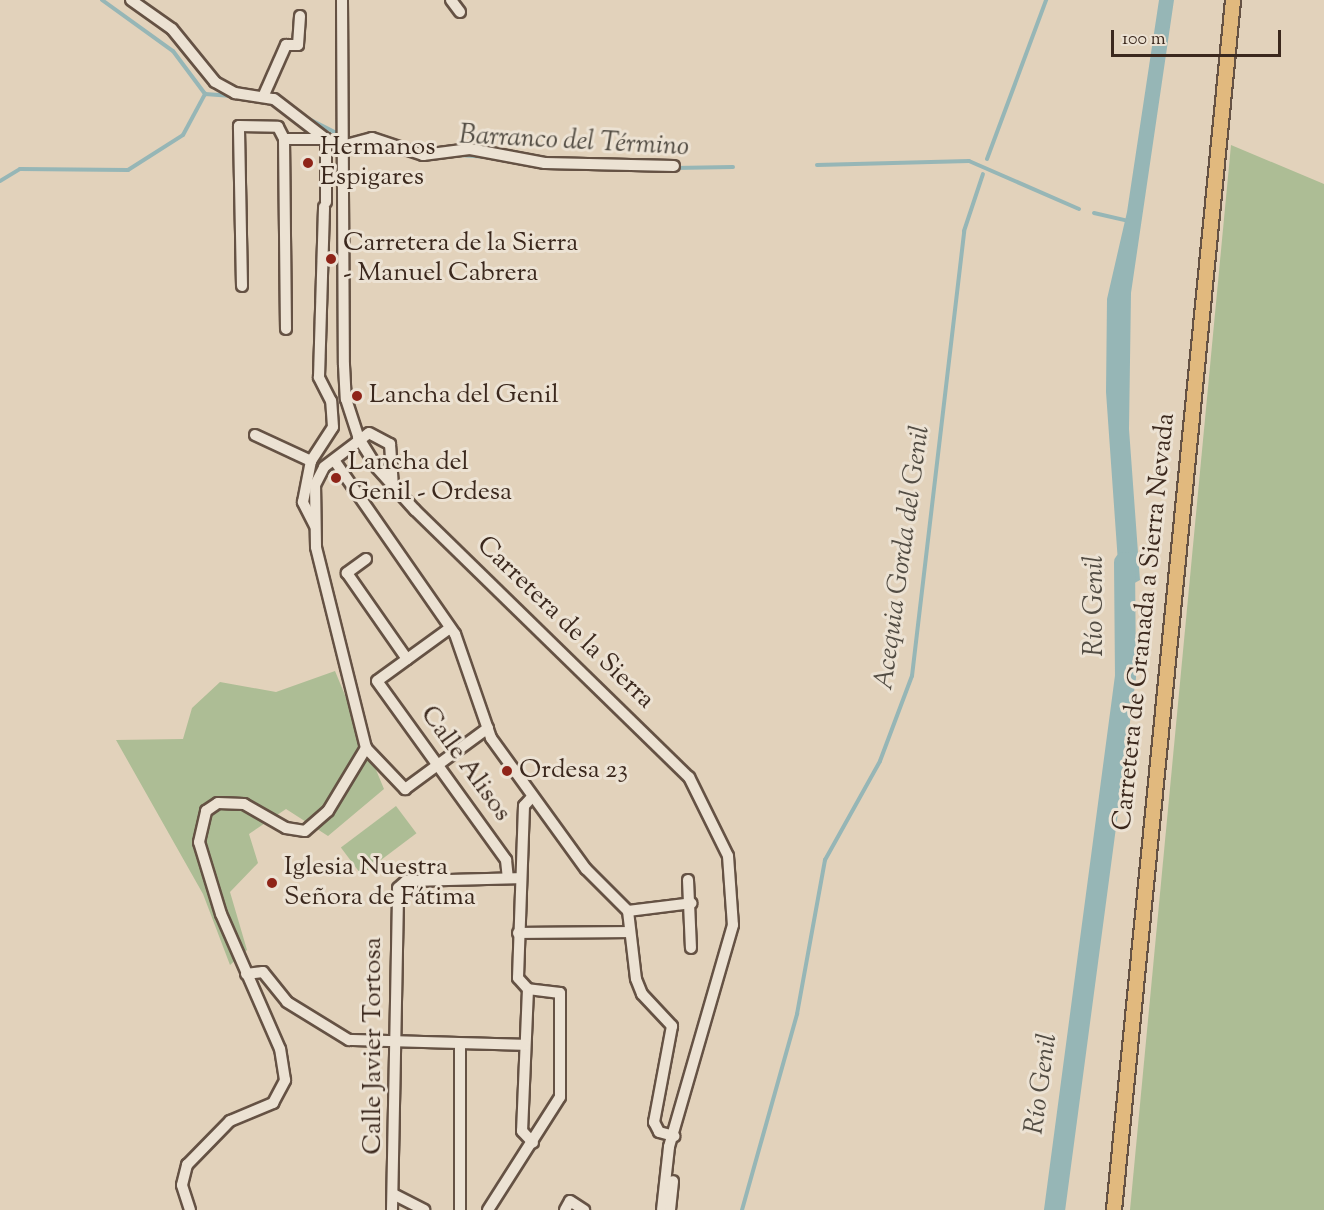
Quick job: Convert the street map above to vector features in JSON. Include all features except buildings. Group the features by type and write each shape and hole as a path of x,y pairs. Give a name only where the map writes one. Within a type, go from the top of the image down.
{"main road":[{"name":"Carretera de Granada a Sierra Nevada","path":"1113,1210 1231,39 1233,0"},
{"name":"Carretera de Granada a Sierra Nevada","path":"1231,39 1241,0"}],"street":[{"path":"131,0 172,29 215,82 236,93 274,99 326,139 342,146 372,138 423,155 470,149 545,163 674,166"},
{"name":"Carretera de la Sierra","path":"342,0 344,365 346,399 358,437 393,487 656,741 689,777 718,828 734,882 733,925 674,1136 662,1210"},
{"path":"451,0 460,12"},
{"path":"262,97 286,45 298,45 300,16"},
{"path":"242,286 239,126 278,127 285,139 286,329"},
{"path":"285,139 326,139"},
{"path":"315,526 303,502 311,461 333,427 331,401 319,377 326,139"},
{"path":"393,487 390,444 376,433 358,437 333,460 315,485 315,526 366,748 405,789 488,728"},
{"path":"255,435 311,461"},
{"path":"333,460 450,628 488,728 532,797 586,869 628,911 642,994 672,1026 654,1122 659,1132 674,1136"},
{"path":"366,560 347,573 407,659 450,628"},
{"name":"Calle Alisos","path":"407,659 377,681 506,860 508,878"},
{"path":"190,1210 183,1176 198,1150 230,1121 273,1103 284,1089 280,1049 246,974 200,842 206,811 218,803 244,804 286,828 305,831 328,811 366,748"},
{"path":"488,1210 516,1171 560,1097 560,993 528,989 518,978 524,806 532,797"},
{"path":"508,878 520,878"},
{"name":"Calle Javier Tortosa","path":"392,1210 395,1195 396,1042 401,883 508,878"},
{"path":"688,880 692,903 691,948"},
{"path":"628,911 692,903"},
{"path":"518,933 630,932"},
{"path":"246,974 263,972 287,1002 349,1040 525,1045"},
{"path":"528,989 522,1131 533,1143"},
{"path":"460,1044 460,1210"},
{"name":"Carretera de la Sierra","path":"670,1210 674,1136"},
{"path":"395,1195 424,1210"},
{"path":"568,1206 584,1210"}],"green space":[{"path":"1231,145 1324,184 1324,1210 1130,1210"},
{"path":"335,671 384,789 328,836 286,809 249,834 258,863 230,892 247,950 230,965 203,894 116,740 183,739 192,708 220,682 276,692"},
{"path":"396,806 416,833 361,875 341,848"}],"water":[{"path":"1159,0 1174,0 1131,293 1129,429 1140,580 1120,591 1106,392 1107,299 1127,212"}],"waterway":[{"name":"Barranco del Término","path":"102,0 173,51 205,94 232,96"},
{"name":"Acequia Gorda del Genil","path":"987,159 1046,0"},
{"path":"0,181 20,169 128,170 183,135 205,94"},
{"name":"Barranco del Término","path":"307,118 341,135"},
{"name":"Barranco del Término","path":"361,144 392,149"},
{"name":"Barranco del Término","path":"459,155 485,157"},
{"name":"Barranco del Término","path":"817,165 969,161 1079,209"},
{"name":"Barranco del Término","path":"674,168 733,167"},
{"name":"Acequia Gorda del Genil","path":"742,1210 797,1014 825,860 880,761 912,676 964,231 983,174"},
{"name":"Barranco del Término","path":"1094,213 1128,221"},
{"name":"Río Genil","path":"1054,1210 1125,676 1124,562"}],"place":[{"name":"Hermanos Espigares","path":"308,163"},
{"name":"Carretera de la Sierra - Manuel Cabrera","path":"331,259"},
{"name":"Lancha del Genil","path":"357,396"},
{"name":"Lancha del Genil - Ordesa","path":"336,478"},
{"name":"Ordesa 23","path":"507,771"},
{"name":"Iglesia Nuestra Señora de Fátima","path":"272,883"}]}
